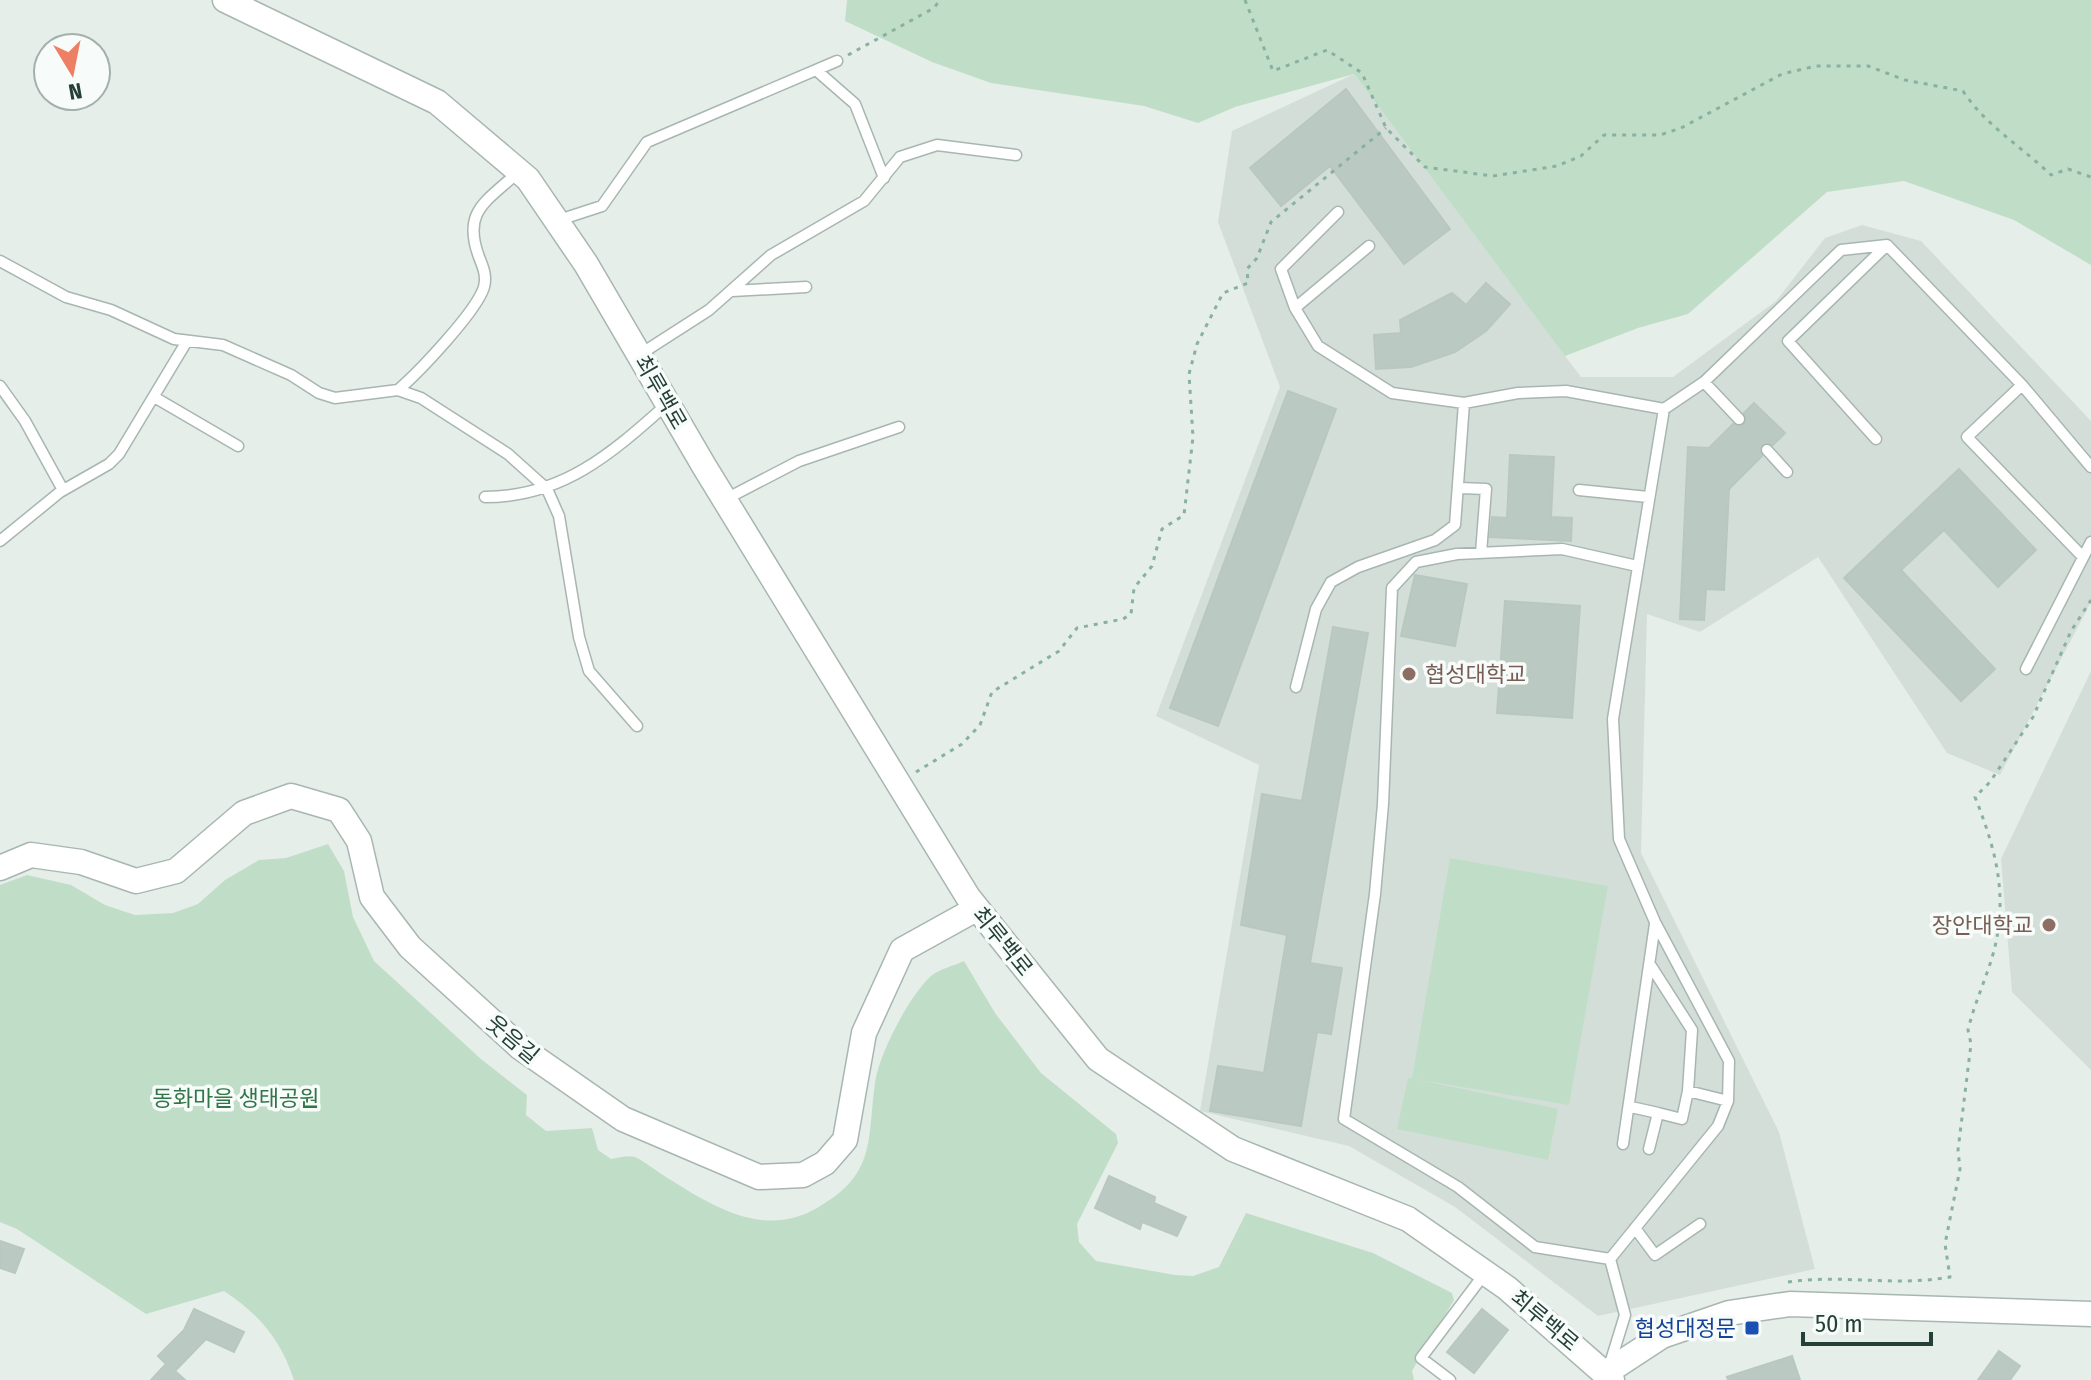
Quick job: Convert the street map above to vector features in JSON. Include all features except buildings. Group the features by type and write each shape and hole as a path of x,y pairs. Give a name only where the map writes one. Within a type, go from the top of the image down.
{"street":[{"name":"최루백로","path":"225,0 437,102 528,179 557,221 724,500 976,909 1098,1059 1233,1149 1408,1219 1485,1273 1610,1376"},
{"name":"웃음길","path":"0,868 31,855 81,862 136,881 176,871 244,813 291,796 339,810 359,841 372,897 410,947 521,1048 623,1119 759,1177 803,1175 825,1163 845,1140 864,1033 902,950 976,909"},
{"path":"1610,1376 1662,1336 1729,1313 1790,1304 2091,1314"}],"lane":[{"path":"557,221 602,206 647,142 837,61"},
{"path":"816,70 855,104 884,178"},
{"path":"639,355 689,325 771,255 864,201 900,157 937,145 1016,155"},
{"path":"398,390 415,375 477,301 484,287 485,271 472,238 471,223 479,208 519,171"},
{"path":"1338,212 1281,269 1295,308 1318,346 1392,393 1464,403 1518,393 1566,391 1664,409 1704,382 1841,250 1887,245"},
{"path":"1887,245 2022,385 2091,467"},
{"path":"1876,439 1788,341 1887,245"},
{"path":"1295,308 1369,246"},
{"path":"0,261 66,297 111,310 174,339 223,345 335,398 398,390 421,398 508,454 547,489 559,516 579,637 589,671 637,726"},
{"path":"731,292 806,287"},
{"path":"0,541 63,490 109,464 119,454 187,341"},
{"path":"1704,382 1739,419"},
{"path":"2022,385 1967,437 2082,556"},
{"path":"0,386 25,421 63,490"},
{"path":"154,397 238,446"},
{"path":"1296,687 1316,609 1331,582 1358,567 1435,540 1455,525 1464,403"},
{"path":"485,497 511,497 547,489 602,458 668,404"},
{"path":"1610,1259 1718,1126 1728,1101 1729,1061 1655,922 1619,839 1613,719 1664,409"},
{"path":"724,500 799,461 899,427"},
{"path":"1767,450 1787,472"},
{"path":"1460,488 1486,489 1481,553"},
{"path":"1579,490 1648,497"},
{"path":"2026,669 2091,542"},
{"path":"1610,1259 1535,1247 1458,1187 1344,1119 1375,894 1383,804 1392,588 1416,562 1481,553 1562,549 1637,566"},
{"path":"1623,1144 1631,1107 1655,922"},
{"path":"1631,1107 1682,1119 1688,1091 1692,1030 1651,966"},
{"path":"1688,1091 1728,1101"},
{"path":"1649,1149 1658,1113"},
{"path":"1635,1228 1655,1255 1700,1224"},
{"path":"1610,1259 1625,1315 1610,1376"},
{"path":"1450,1380 1421,1358 1485,1273"}],"path":[{"path":"837,61 934,8 940,0"},
{"path":"1245,0 1273,71 1327,50 1362,73 1386,128 1425,167 1493,176 1557,166 1581,156 1604,135 1660,135 1681,128 1782,74 1816,66 1868,66 1905,80 1963,91 1979,116 2017,142 2051,175 2068,169 2091,177"},
{"path":"897,783 962,744 980,725 992,692 1059,651 1077,628 1123,619 1131,614 1134,588 1152,566 1162,529 1184,515 1193,437 1189,374 1204,330 1223,293 1248,283 1247,269 1257,258 1271,222 1386,128"},
{"path":"1775,1284 1826,1277 1891,1283 1950,1277 1945,1244 1960,1169 1958,1150 1971,1044 1968,1030 1996,944 2000,914 1992,838 1975,797 1990,782 2033,717 2071,631 2091,600"}],"shaded area":[{"name":"협성대학교","path":"1354,74 1581,377 1673,377 1776,301 1825,238 1862,225 1921,241 2091,421 2091,602 2000,775 1947,753 1818,557 1700,632 1647,614 1641,853 1779,1132 1815,1269 1598,1316 1455,1207 1349,1146 1200,1111 1259,765 1156,716 1280,387 1218,222 1232,131"},
{"name":"장안대학교","path":"2091,671 2091,1070 2012,992 2001,859"}],"green space":[{"path":"847,0 2091,0 2091,265 2014,220 1904,181 1827,192 1688,314 1638,328 1565,356 1354,74 1235,107 1198,123 1144,106 991,83 932,62 845,21"},
{"name":"동화마을 생태공원","path":"328,844 344,871 353,917 374,961 481,1059 527,1095 526,1115 546,1131 592,1128 598,1150 611,1159 635,1157 720,1208 758,1219 797,1217 817,1208 850,1182 866,1154 875,1083 882,1057 896,1026 931,976 964,961 995,1013 1041,1073 1116,1134 1118,1143 1077,1224 1079,1242 1096,1261 1193,1276 1219,1267 1246,1213 1373,1253 1452,1293 1454,1300 1412,1371 1414,1380 294,1380 282,1352 267,1329 248,1309 224,1291 146,1314 17,1229 0,1222 0,885 27,875 71,885 105,905 135,915 173,913 198,904 225,880 259,860 286,858"},
{"path":"1450,858 1608,886 1569,1105 1415,1079 1558,1109 1548,1160 1397,1129 1408,1078 1412,1078"}],"place":[{"name":"협성대학교","path":"1409,674"},
{"name":"장안대학교","path":"2049,925"},
{"name":"협성대정문","path":"1752,1328"}]}
